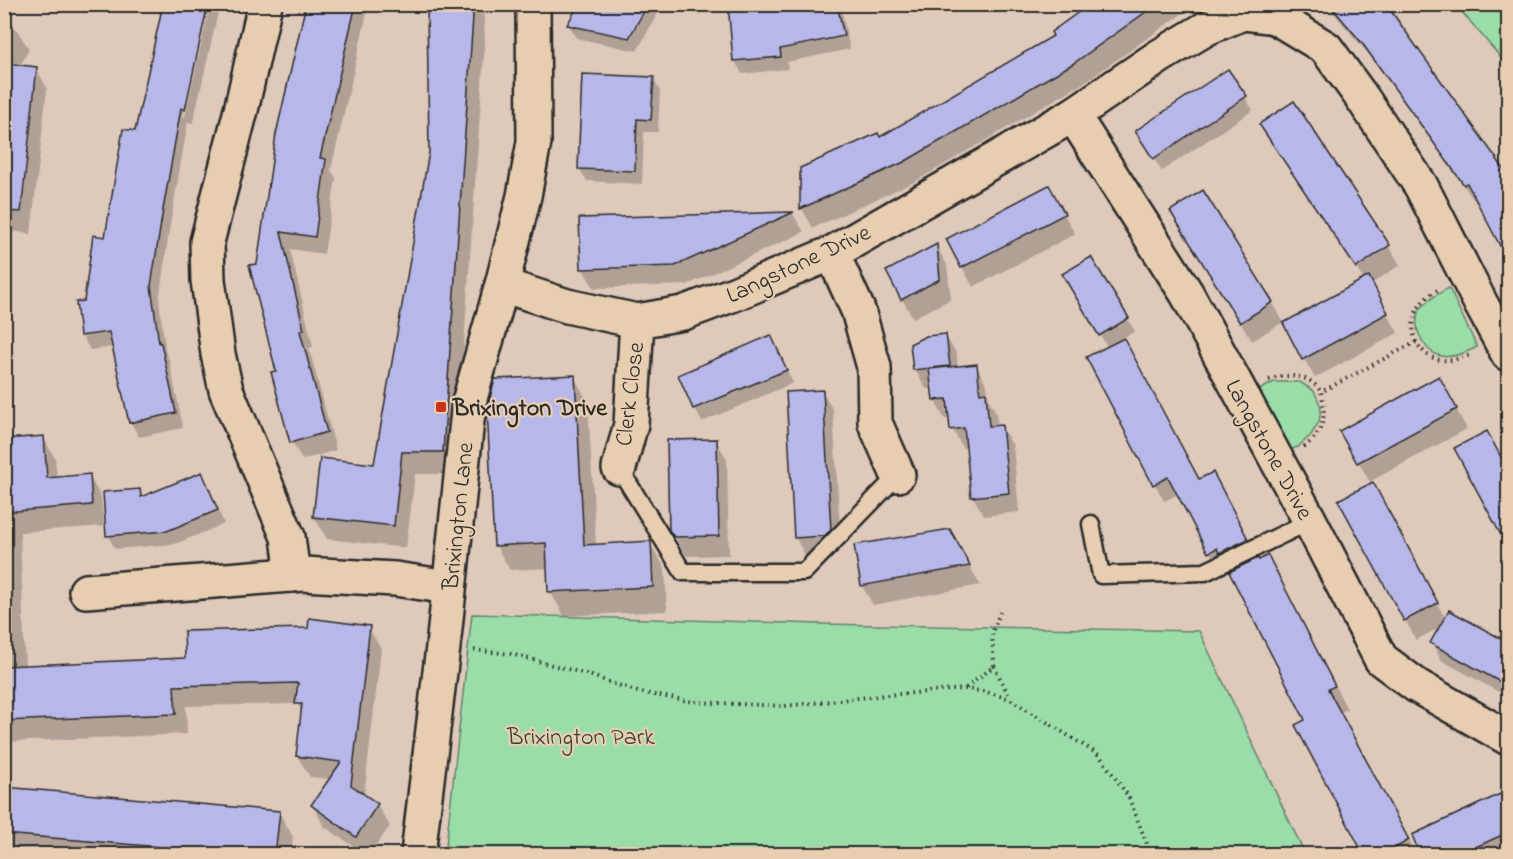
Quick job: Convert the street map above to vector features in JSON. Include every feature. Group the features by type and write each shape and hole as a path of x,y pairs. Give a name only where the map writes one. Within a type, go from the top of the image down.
{"street":[{"path":"265,4 207,242 208,280 218,354 226,390 288,537 293,575"},
{"name":"Brixington Lane","path":"418,855 469,402 502,285 524,196 534,142 533,4"},
{"name":"Langstone Drive","path":"502,285 567,306 638,321 683,313 832,253 1073,115 1206,28 1243,13 1275,17 1326,48 1363,99 1420,186 1505,347"},
{"name":"Langstone Drive","path":"1073,115 1187,294 1310,521 1381,659 1417,686 1509,738"},
{"path":"832,253 858,310 874,367 875,423 898,475"},
{"name":"Clerk Close","path":"619,468 631,424 638,321"},
{"path":"86,591 303,574 395,579 449,587"}],"lane":[{"path":"619,468 683,572 804,572 898,475"},
{"path":"1091,524 1101,575 1205,572 1310,521"}],"path":[{"path":"1468,278 1435,291 1419,306 1414,315 1413,328 1416,342 1428,356 1442,361 1505,347"},
{"path":"1322,392 1416,342"},
{"path":"1241,395 1266,381 1280,376 1294,375 1309,380 1322,392 1324,416 1322,426 1316,436 1299,451 1277,460"},
{"path":"1000,612 992,633 994,666 1010,699"},
{"path":"443,647 511,654 586,674 638,692 694,702 785,706 966,689 987,692 1010,699 1099,755 1128,796 1151,855"},
{"path":"966,689 994,666"}],"green space":[{"path":"1456,5 1508,5 1508,66"},
{"path":"1449,288 1477,347 1459,355 1443,356 1430,350 1424,343 1418,332 1417,319 1419,311 1425,304"},
{"path":"1274,382 1300,382 1314,391 1321,407 1319,422 1311,435 1298,447 1289,450 1257,391"},
{"name":"Brixington Park","path":"472,614 821,624 1199,631 1305,854 445,854"}],"building":[{"path":"163,4 208,4 185,110 181,108 151,286 159,343 161,343 176,413 129,423 109,332 80,336 76,302 84,301 93,235 105,237 123,129 135,131"},
{"path":"306,4 356,4 320,158 326,159 315,237 281,232 304,330 300,331 327,432 290,443 271,372 276,371 249,265 257,264 276,134"},
{"path":"427,4 472,4 473,17 443,452 402,452 394,526 313,517 320,458 374,464 429,152"},
{"path":"579,4 648,4 629,38 567,25"},
{"path":"728,4 837,4 844,36 780,49 781,57 733,61"},
{"path":"1090,4 1157,4 1074,63 904,162 800,209 800,168 878,133 880,137 1053,36 1051,32"},
{"path":"1329,4 1386,4 1509,176 1509,263 1467,183 1464,185 1362,43"},
{"path":"4,63 37,67 21,212 4,211"},
{"path":"1228,69 1247,96 1153,159 1135,131"},
{"path":"582,74 654,77 651,120 637,119 635,171 578,169"},
{"path":"1294,101 1390,245 1356,268 1259,124"},
{"path":"1049,185 1065,214 961,268 946,239"},
{"path":"1203,190 1273,302 1240,323 1170,211"},
{"path":"794,212 675,266 581,269 579,218"},
{"path":"937,244 940,279 901,300 886,271"},
{"path":"1091,257 1129,318 1099,336 1062,274"},
{"path":"1369,276 1388,313 1302,360 1283,323"},
{"path":"946,334 950,366 913,370 910,344 926,336"},
{"path":"771,335 787,370 693,409 678,375"},
{"path":"1124,338 1199,479 1213,472 1248,539 1219,553 1217,548 1208,553 1168,477 1153,485 1086,357"},
{"path":"977,364 980,393 986,392 989,426 1002,425 1009,493 971,497 964,428 950,430 947,399 933,400 929,369"},
{"path":"575,375 584,545 651,541 653,587 548,592 546,543 494,546 487,409 495,379"},
{"path":"1439,376 1457,409 1357,463 1339,431"},
{"path":"823,390 831,530 824,536 794,538 786,392"},
{"path":"1487,431 1509,472 1509,550 1454,448"},
{"path":"44,436 47,478 90,474 92,505 4,512 4,439"},
{"path":"717,439 719,536 674,537 669,530 667,440"},
{"path":"202,472 218,510 167,531 106,536 103,492 140,489 141,497"},
{"path":"1373,482 1438,603 1404,621 1338,500"},
{"path":"950,529 970,566 861,586 854,545"},
{"path":"1268,555 1335,686 1328,689 1409,840 1383,855 1364,855 1295,725 1305,720 1229,572"},
{"path":"1449,610 1509,643 1509,687 1430,643"},
{"path":"309,618 370,626 351,785 378,804 356,837 311,805 341,762 296,756 302,704 295,704 298,683 174,686 176,714 4,721 4,666 185,658 184,631 308,628"},
{"path":"4,787 280,811 275,855 4,834"},
{"path":"1509,790 1509,832 1458,855 1420,855 1412,835"}],"place":[{"name":"Brixington Drive","path":"441,407"}]}
